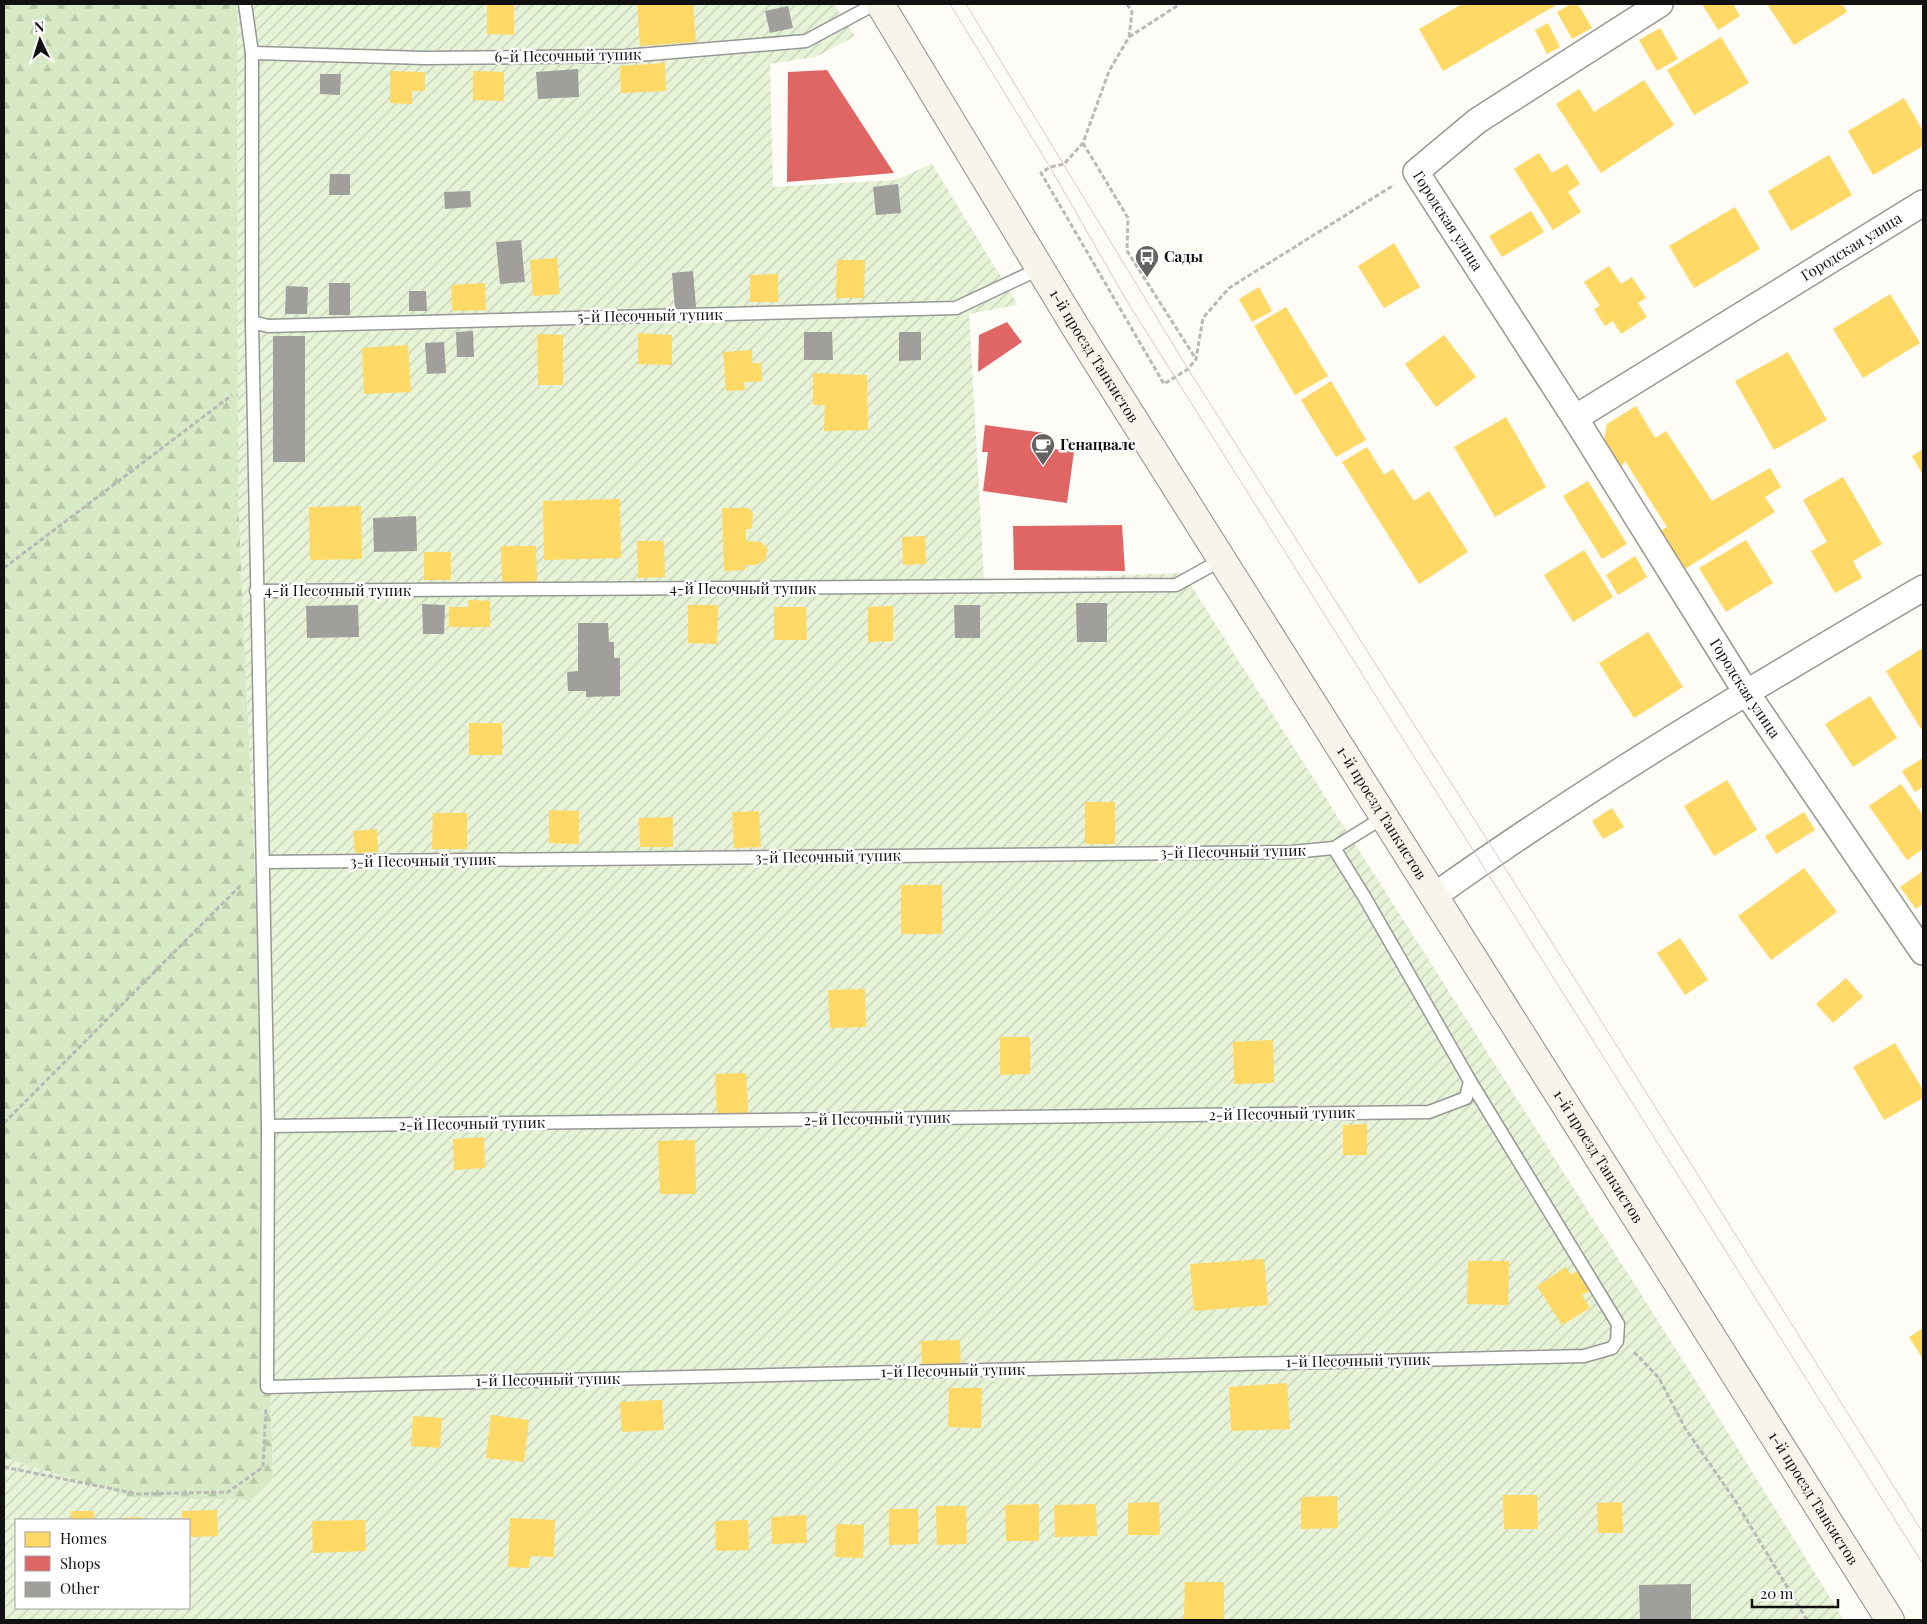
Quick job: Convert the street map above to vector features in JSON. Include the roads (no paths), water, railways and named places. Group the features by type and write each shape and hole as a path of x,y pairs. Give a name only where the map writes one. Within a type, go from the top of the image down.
{"main road":[{"name":"1-й проезд Танкистов","path":"880,4 1041,268 1223,560 1890,1620"}],"street":[{"name":"Городская улица","path":"1660,4 1478,121 1416,172 1575,418 1746,692 1923,952"},
{"name":"Городская улица","path":"1575,418 1923,202"},
{"path":"1434,896 1495,852 1746,692 1923,588"}],"lane":[{"path":"244,4 252,53 252,322 256,591 264,862 268,1126"},
{"name":"6-й Песочный тупик","path":"252,53 424,58 625,56 806,41 875,4"},
{"name":"5-й Песочный тупик","path":"252,322 268,326 956,308 1041,268"},
{"name":"4-й Песочный тупик","path":"256,591 1176,585 1223,560"},
{"name":"3-й Песочный тупик","path":"264,862 1292,852 1334,848 1384,817"},
{"path":"1334,848 1365,898 1470,1081"},
{"name":"2-й Песочный тупик","path":"268,1126 1430,1112 1466,1098 1470,1081"},
{"name":"1-й Песочный тупик","path":"268,1126 267,1387 1584,1356 1612,1348 1617,1341 1618,1324 1470,1081"}],"tram line":[{"path":"950,4 1050,167 1125,298 1923,1564"},
{"path":"966,4 1188,369 1495,852 1923,1533"}],"place":[{"name":"Сады","path":"1147,278"},
{"name":"Генацвале","path":"1043,466"}]}
